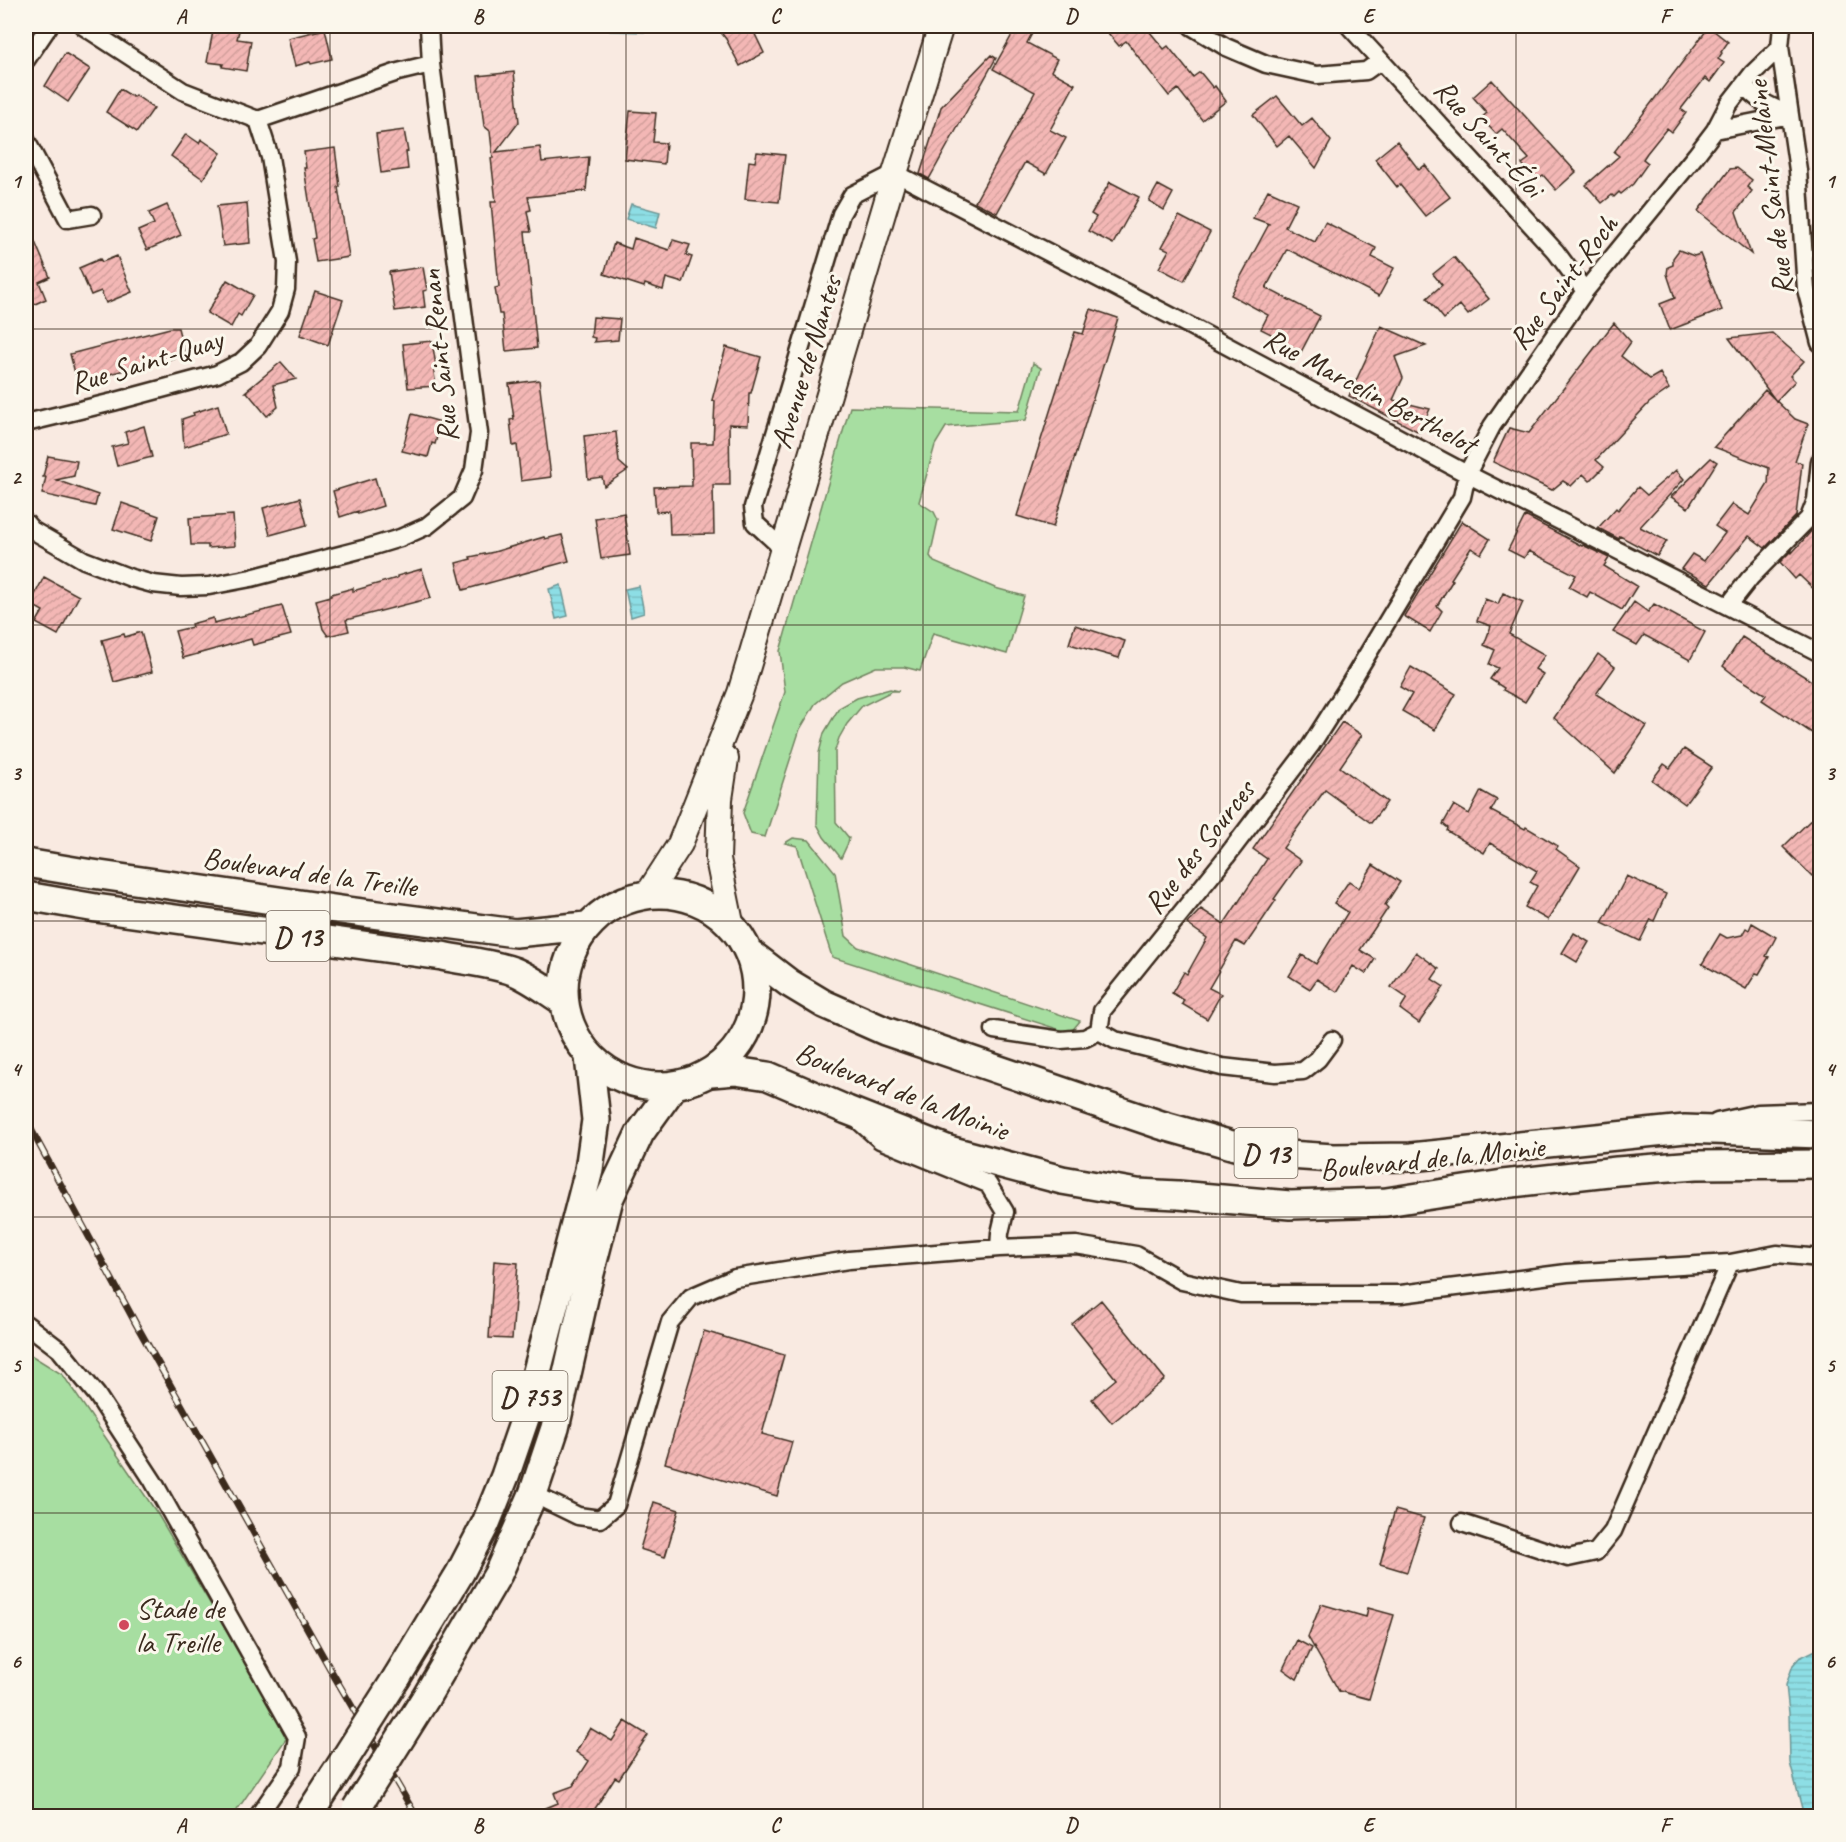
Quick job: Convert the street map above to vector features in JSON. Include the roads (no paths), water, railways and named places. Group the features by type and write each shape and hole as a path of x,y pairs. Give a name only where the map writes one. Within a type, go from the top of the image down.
{"main road":[{"name":"Avenue de Nantes","path":"649,892 680,844 732,718 941,26"},
{"name":"Avenue de Nantes","path":"731,922 718,859 720,799 732,718"},
{"name":"Boulevard de la Treille","path":"26,863 348,911 515,933 586,926"},
{"path":"649,892 675,894 731,922 751,954 758,987 753,1021 736,1050 711,1073 673,1087 644,1084 617,1075 589,1057 569,1026 563,1001 566,961 586,926 607,910 630,898 649,892"},
{"name":"D 13","path":"26,896 480,963 513,971 563,1001"},
{"name":"Boulevard de la Moinie","path":"751,954 789,983 824,1004 885,1031 1161,1125 1260,1153 1334,1158 1411,1157 1685,1129 1821,1134"},
{"name":"D 753","path":"308,1816 460,1573 486,1523 505,1476 525,1419 589,1170 596,1120 589,1057"},
{"name":"Boulevard de la Moinie","path":"711,1073 735,1071 768,1076 949,1150 1062,1180 1137,1193 1290,1205 1386,1202 1503,1184 1617,1171 1696,1165 1821,1164"},
{"name":"D 753","path":"354,1813 426,1699 498,1574 533,1494 555,1428 609,1199 640,1133 673,1087"}],"street":[{"path":"26,60 49,26"},
{"path":"83,26 183,91 258,120 398,72 431,64"},
{"name":"Rue Saint-Renan","path":"26,523 32,530 84,560 122,575 153,584 181,587 209,586 250,578 400,537 427,526 462,498 474,470 479,432 431,64 429,26"},
{"path":"1191,26 1226,47 1266,64 1317,75 1366,71 1380,61"},
{"name":"Rue Saint-Éloi","path":"1349,26 1556,252 1585,291"},
{"name":"Rue de Saint-Melaine","path":"1782,26 1780,47 1798,170 1806,289 1821,343"},
{"name":"Rue Saint-Roch","path":"1467,474 1492,426 1585,291 1716,130 1728,105 1754,73 1780,47"},
{"path":"1744,85 1764,104 1790,115"},
{"path":"1716,130 1790,115"},
{"name":"Rue Saint-Quay","path":"26,423 217,374 241,362 258,346 280,311 286,288 287,262 270,157 258,120"},
{"path":"26,140 68,219 92,215"},
{"path":"783,549 755,523 753,507 841,214 852,195 895,173"},
{"name":"Rue Marcelin Berthelot","path":"895,173 1153,306 1467,474 1821,653"},
{"path":"1728,606 1750,578 1809,518 1816,500 1821,461"},
{"name":"Rue des Sources","path":"1099,1032 1102,1011 1223,861 1311,745 1462,497 1467,474"},
{"path":"994,1030 1061,1040 1085,1038 1099,1032 1115,1040 1222,1067 1275,1073 1303,1071 1318,1059 1332,1040"},
{"path":"847,1110 880,1140 988,1184 1005,1212 999,1248"},
{"path":"1685,1129 1758,1113 1821,1112"},
{"path":"533,1494 578,1516 600,1518 616,1504 670,1322 690,1298 735,1278 849,1260 999,1248 1076,1245 1136,1255 1182,1281 1240,1294 1401,1293 1567,1273 1730,1263 1777,1254 1821,1258"},
{"path":"1462,1523 1568,1558 1596,1552 1612,1531 1730,1263"},
{"path":"26,1324 60,1350 97,1395 153,1481 297,1737 292,1767 258,1816"}],"water":[{"path":"610,26 646,26 646,32 610,31"},
{"path":"631,204 660,212 656,228 626,219"},
{"path":"561,585 568,616 556,619 549,589"},
{"path":"639,586 644,613 631,617 625,589"},
{"path":"1820,1648 1820,1689 1816,1695 1820,1720 1820,1816 1804,1816 1790,1763 1786,1685 1793,1665 1799,1658"}],"railway":[{"path":"26,1120 136,1324 333,1674 416,1816"}],"place":[{"name":"Stade de la Treille","path":"124,1625"}]}
